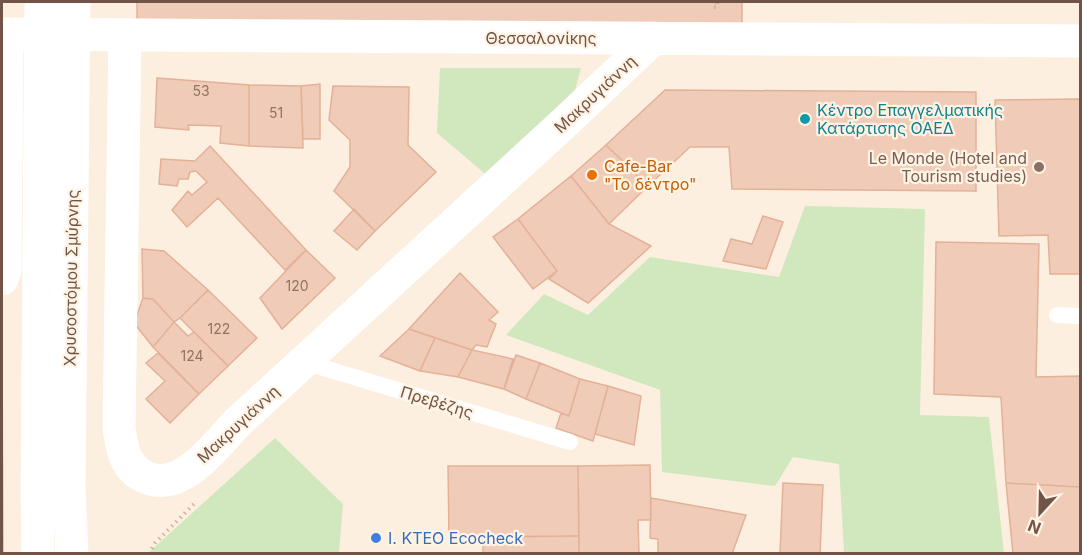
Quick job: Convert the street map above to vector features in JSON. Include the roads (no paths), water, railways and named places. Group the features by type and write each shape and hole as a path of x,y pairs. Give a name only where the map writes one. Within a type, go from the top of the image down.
{"street":[{"name":"Χρυσοστόμου Σμύρνης","path":"38,554 41,2"},
{"name":"Χρυσοστόμου Σμύρνης","path":"72,554 69,488 74,2"},
{"name":"Θεσσαλονίκης","path":"4,34 1080,41"},
{"path":"2,279 4,270 4,34"},
{"name":"Μακρυγιάννη","path":"125,35 119,428 124,457 136,472 154,481 174,480 183,475 654,38"}],"lane":[{"path":"1057,315 1080,316"},
{"name":"Πρεβέζης","path":"304,362 570,442"}],"place":[{"name":"Κέντρο Επαγγελματικής Κατάρτισης ΟΑΕΔ","path":"805,119"},
{"name":"Le Monde (Hotel and Tourism studies)","path":"1039,167"},
{"name":"Cafe-Bar \"Το δέντρο\"","path":"592,175"},
{"name":"Ι. ΚΤΕΟ Ecocheck","path":"376,538"}]}
